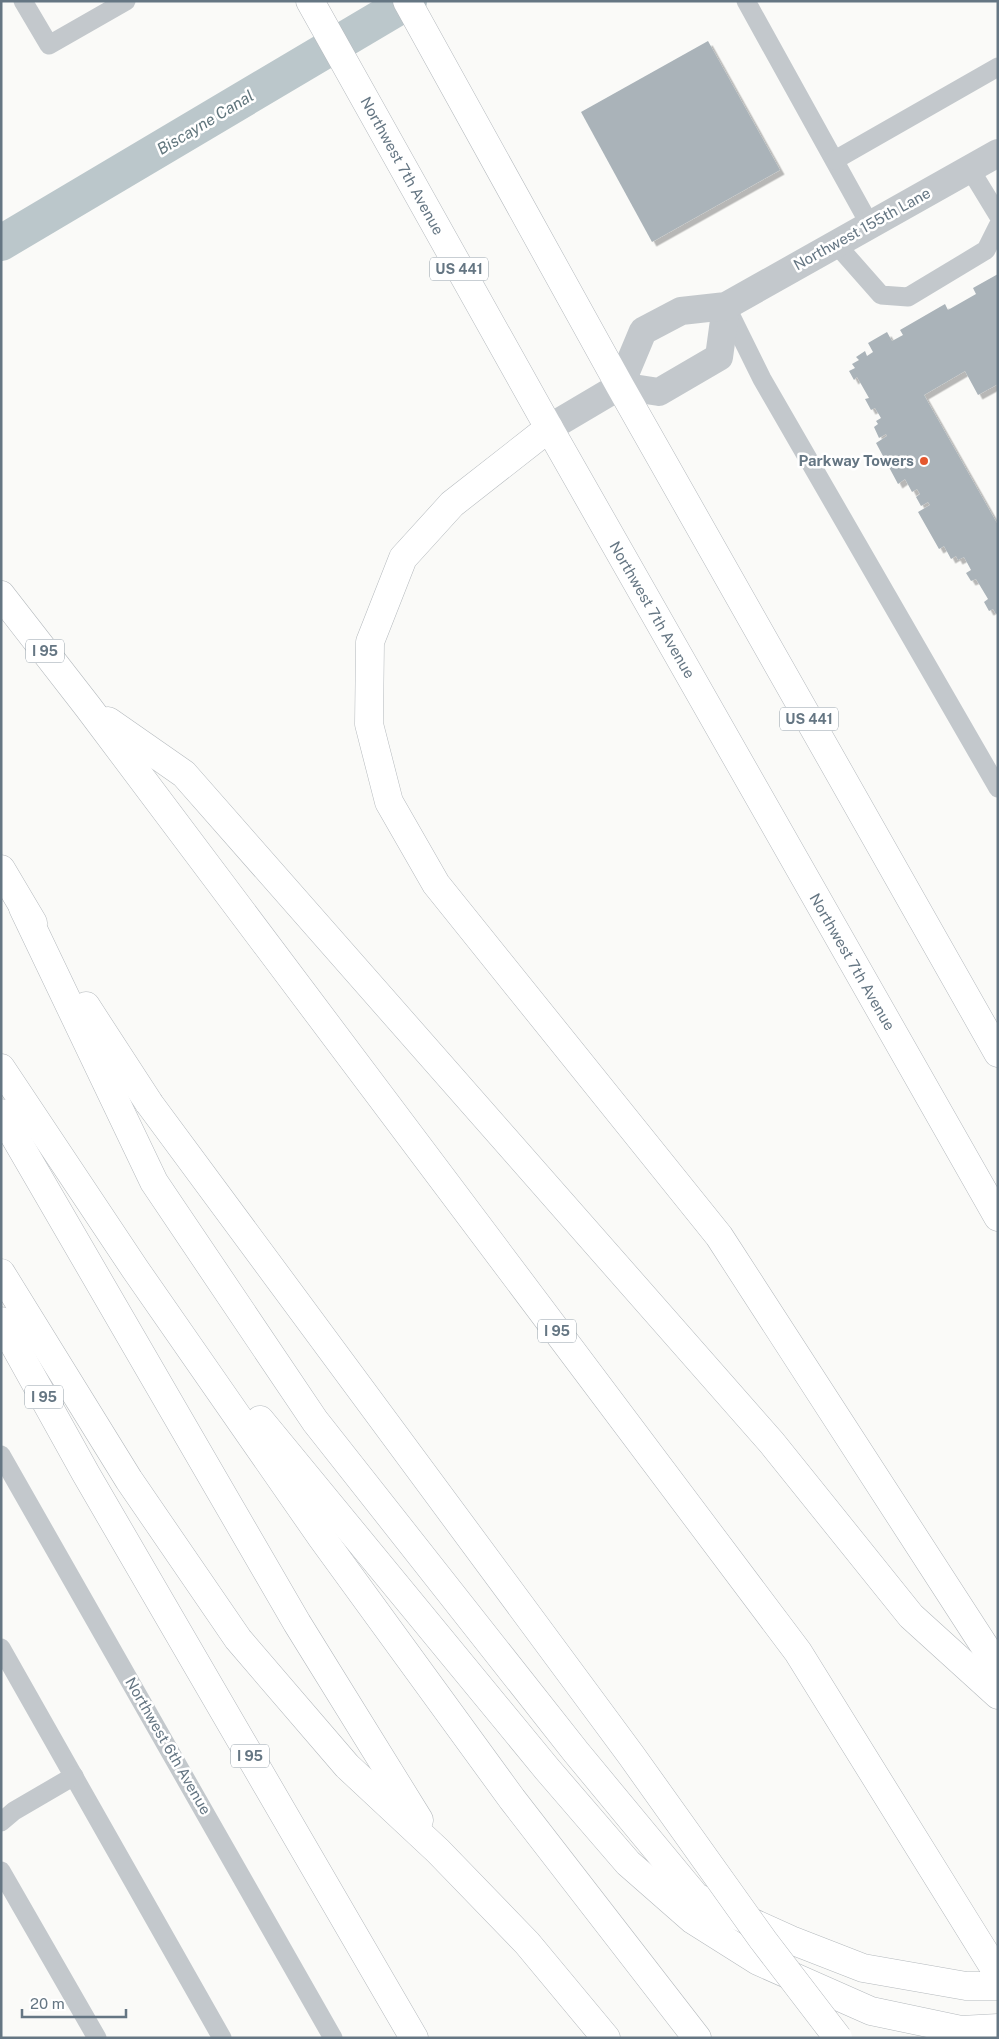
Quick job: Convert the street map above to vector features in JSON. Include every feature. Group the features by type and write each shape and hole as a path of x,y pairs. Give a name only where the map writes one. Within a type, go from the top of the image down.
{"main road":[{"name":"Northwest 7th Avenue","path":"310,1 549,428 998,1216"},
{"name":"US 441","path":"407,1 620,386 998,1053"},
{"path":"549,428 452,504 403,558 370,642 369,724 389,802 436,884 719,1236 998,1667"},
{"name":"I 95","path":"1,595 798,1652 998,1974"},
{"path":"88,708 184,774 772,1443 910,1616 998,1695"},
{"path":"1,869 23,908 149,1103 631,1754 763,1940 838,2038"},
{"path":"23,908 154,1182 315,1421 576,1752 696,1897 790,1940 863,1968 966,1986 998,1986"},
{"path":"1,1068 135,1268 322,1538 512,1799 697,2038"},
{"path":"1,1113 297,1623 438,1851"},
{"path":"135,1268 547,1770 628,1863 693,1920 758,1961 871,2011 960,2030 998,2028"},
{"path":"1,1273 129,1480 238,1639 347,1766 438,1851 527,1943 606,2038"},
{"name":"I 95","path":"1,1321 91,1482 414,2038"}],"street":[{"name":"Northwest 155th Lane","path":"620,386 643,331 681,311 726,306 998,153"},
{"path":"549,428 620,386 658,392 719,357 726,306"}],"lane":[{"path":"23,1 49,45 126,1"},
{"path":"746,1 870,225"},
{"path":"835,160 998,67"},
{"path":"970,168 998,214"},
{"path":"836,244 881,295 908,297 986,250 998,226"},
{"path":"726,306 762,379 998,788"},
{"name":"Northwest 6th Avenue","path":"1,1455 333,2038"},
{"path":"1,1648 222,2038"},
{"path":"1,1822 14,1811 74,1776"},
{"path":"1,1871 97,2038"}],"building":[{"path":"708,41 780,170 652,242 581,112"},
{"name":"Parkway Towers","path":"998,274 998,384 978,395 965,371 924,395 998,525 998,613 996,614 993,609 989,611 984,602 988,599 976,579 971,581 966,573 971,570 964,557 958,560 956,556 951,559 944,546 939,549 918,512 930,505 928,502 921,506 916,497 920,494 917,489 912,492 905,479 898,484 876,443 887,436 886,434 879,438 874,427 878,424 876,421 881,418 875,408 871,410 865,399 869,398 857,377 854,380 849,371 855,368 852,364 859,360 856,357 865,351 867,356 873,352 868,343 887,332 892,341 903,335 900,330 945,304 948,310 976,294 973,288"}],"waterway":[{"name":"Biscayne Canal","path":"1,243 409,1"}],"place":[{"name":"Parkway Towers","path":"924,461"}]}
